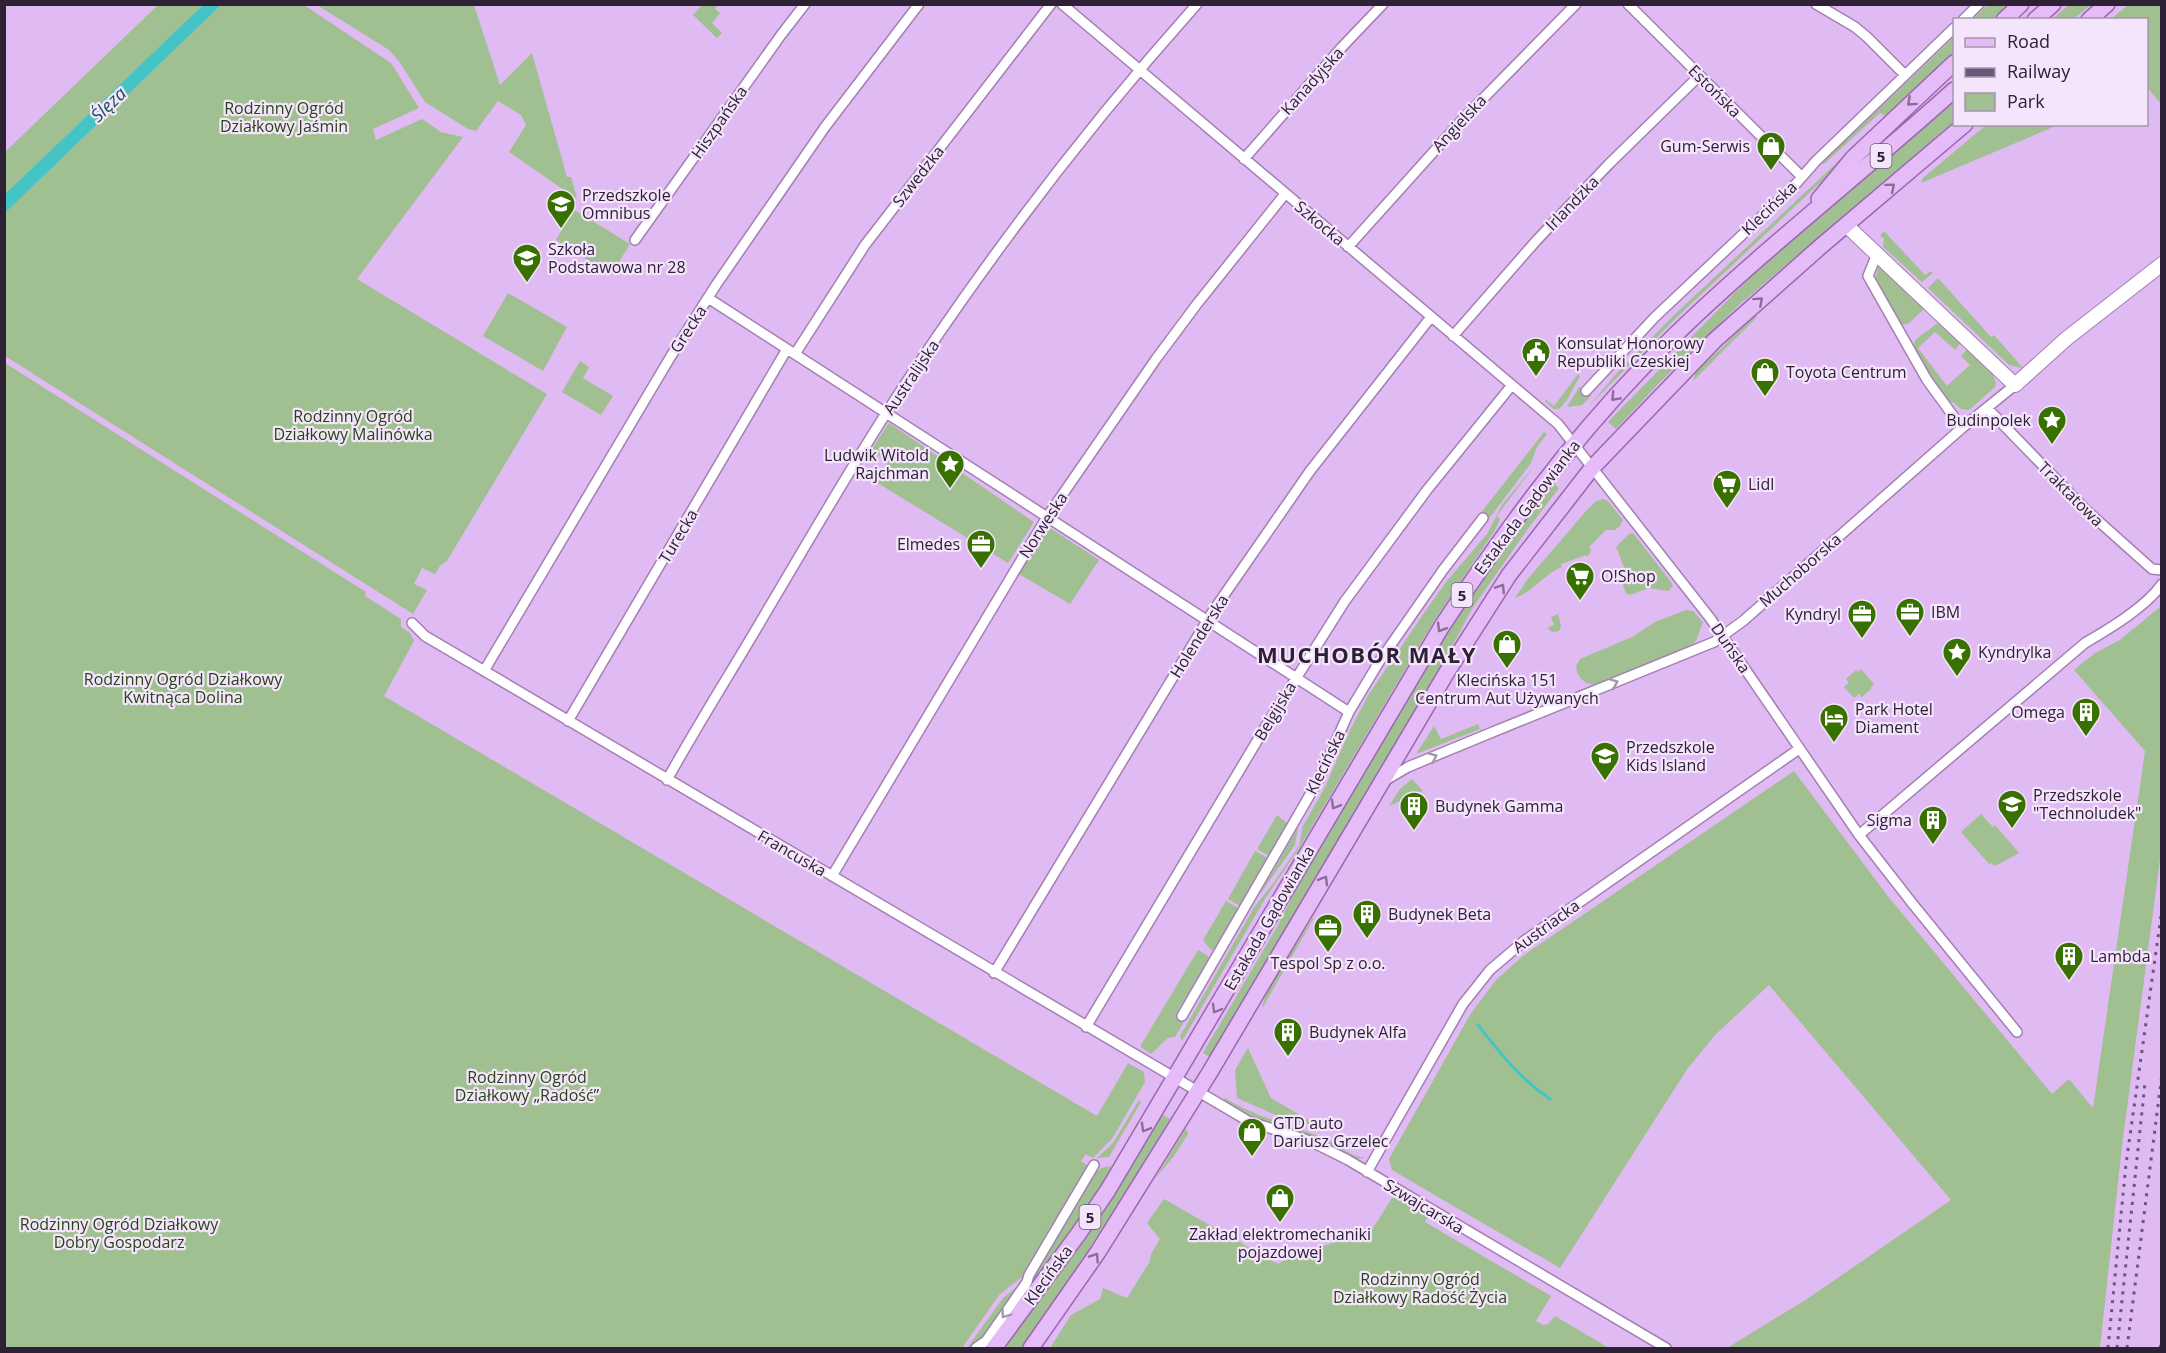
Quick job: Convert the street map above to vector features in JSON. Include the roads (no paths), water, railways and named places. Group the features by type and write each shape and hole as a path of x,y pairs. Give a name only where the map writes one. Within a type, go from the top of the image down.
{"main road":[{"path":"2006,18 2021,4"},
{"path":"2037,18 2053,4"},
{"path":"2092,18 2107,4"},
{"path":"1804,218 1853,158 1953,64"},
{"name":"Estakada Gądowianka","path":"1175,1078 1442,626 1515,519 1574,445 1642,368 1687,324 1804,218 1896,143 1953,91"},
{"name":"Estakada Gądowianka","path":"1198,1091 1447,672 1509,575 1592,468 1715,340 1963,126"},
{"path":"1846,225 2015,384"},
{"name":"Muchoborska","path":"2015,384 2072,335 2162,264"},
{"name":"Klecińska","path":"994,1348 1108,1190 1175,1078"},
{"name":"Klecińska","path":"1030,1348 1098,1252 1198,1091"}],"street":[{"name":"Hiszpańska","path":"635,240 805,4"},
{"name":"Grecka","path":"484,671 671,356 708,298 825,127 919,4"},
{"name":"Szwedzka","path":"791,352 866,245 1051,4"},
{"name":"Szkocka","path":"1062,4 1558,424 1574,445"},
{"name":"Australijska","path":"667,780 886,413 998,252 1077,148 1197,4"},
{"name":"Kanadyjska","path":"1244,159 1342,47 1383,4"},
{"name":"Angielska","path":"1348,247 1463,119 1576,4"},
{"name":"Estońska","path":"1628,4 1802,177"},
{"path":"1816,4 1855,27 1905,75"},
{"path":"1965,18 1979,4"},
{"name":"Klecińska","path":"1586,391 1655,317 1790,191 1953,29"},
{"name":"Irlandzka","path":"1453,336 1552,224 1609,164 1699,76"},
{"name":"Norweska","path":"832,876 1047,517 1156,359 1285,194"},
{"path":"1877,254 1868,276 1921,370 1962,428"},
{"path":"708,298 1349,712"},
{"name":"Holenderska","path":"994,973 1207,621 1317,462 1431,317"},
{"name":"Turecka","path":"568,721 791,352"},
{"name":"Muchoborska","path":"1381,783 1414,765 1571,699 1698,650 1723,636 2015,384"},
{"name":"Belgijska","path":"1086,1027 1295,678 1374,559 1512,385"},
{"name":"Traktatowa","path":"1987,408 2086,510 2152,569 2162,570"},
{"name":"Duńska","path":"1574,445 1723,636 1859,835 2017,1032"},
{"name":"Klecińska","path":"1182,1016 1319,779 1349,712 1379,662 1483,518"},
{"path":"1859,835 2085,643 2118,623 2162,584"},
{"name":"Francuska","path":"412,623 425,636 1175,1078"},
{"name":"Austriacka","path":"1368,1172 1463,1004 1490,970 1524,941 1799,749"},
{"name":"Szwajcarska","path":"1175,1078 1248,1120 1310,1141 1368,1172 1666,1348"},
{"path":"976,1348 986,1341 1027,1282 1094,1165"}],"water":[{"name":"Ślęza","path":"203,5 221,5 5,213 5,194"}],"waterway":[{"path":"1478,1025 1520,1074 1550,1099"}],"railway":[{"path":"2108,1348 2126,1164 2162,909"},
{"path":"2127,1348 2162,1074"},
{"path":"2117,1348 2145,1083"},
{"path":"2160,1348 2162,1341"}],"place":[{"name":"Gum-Serwis","path":"1771,172"},
{"name":"Przedszkole Omnibus","path":"561,230"},
{"name":"Szkoła Podstawowa nr 28","path":"527,284"},
{"name":"Konsulat Honorowy Republiki Czeskiej","path":"1536,378"},
{"name":"Toyota Centrum","path":"1765,398"},
{"name":"Budinpolek","path":"2052,446"},
{"name":"Ludwik Witold Rajchman","path":"950,490"},
{"name":"Lidl","path":"1727,510"},
{"name":"Elmedes","path":"981,570"},
{"name":"O!Shop","path":"1580,602"},
{"name":"IBM","path":"1910,638"},
{"name":"Kyndryl","path":"1862,640"},
{"name":"Klecińska 151 Centrum Aut Używanych","path":"1507,670"},
{"name":"Kyndrylka","path":"1957,678"},
{"name":"Omega","path":"2086,738"},
{"name":"Park Hotel Diament","path":"1834,744"},
{"name":"Przedszkole Kids Island","path":"1605,782"},
{"name":"Przedszkole \"Technoludek\"","path":"2012,830"},
{"name":"Budynek Gamma","path":"1414,832"},
{"name":"Sigma","path":"1933,846"},
{"name":"Budynek Beta","path":"1367,940"},
{"name":"Tespol Sp z o.o.","path":"1328,954"},
{"name":"Lambda","path":"2069,982"},
{"name":"Budynek Alfa","path":"1288,1058"},
{"name":"GTD auto Dariusz Grzelec","path":"1252,1158"},
{"name":"Zakład elektromechaniki pojazdowej","path":"1280,1224"}],"district":[{"name":"MUCHOBÓR MAŁY","path":"1367,654"}],"park label":[{"name":"Rodzinny Ogród Działkowy Jaśmin","path":"284,117"},
{"name":"Rodzinny Ogród Działkowy Malinówka","path":"353,425"},
{"name":"Rodzinny Ogród Działkowy Kwitnąca Dolina","path":"183,688"},
{"name":"Rodzinny Ogród Działkowy „Radość”","path":"527,1086"},
{"name":"Rodzinny Ogród Działkowy Dobry Gospodarz","path":"119,1233"},
{"name":"Rodzinny Ogród Działkowy Radość Życia","path":"1420,1288"}]}
